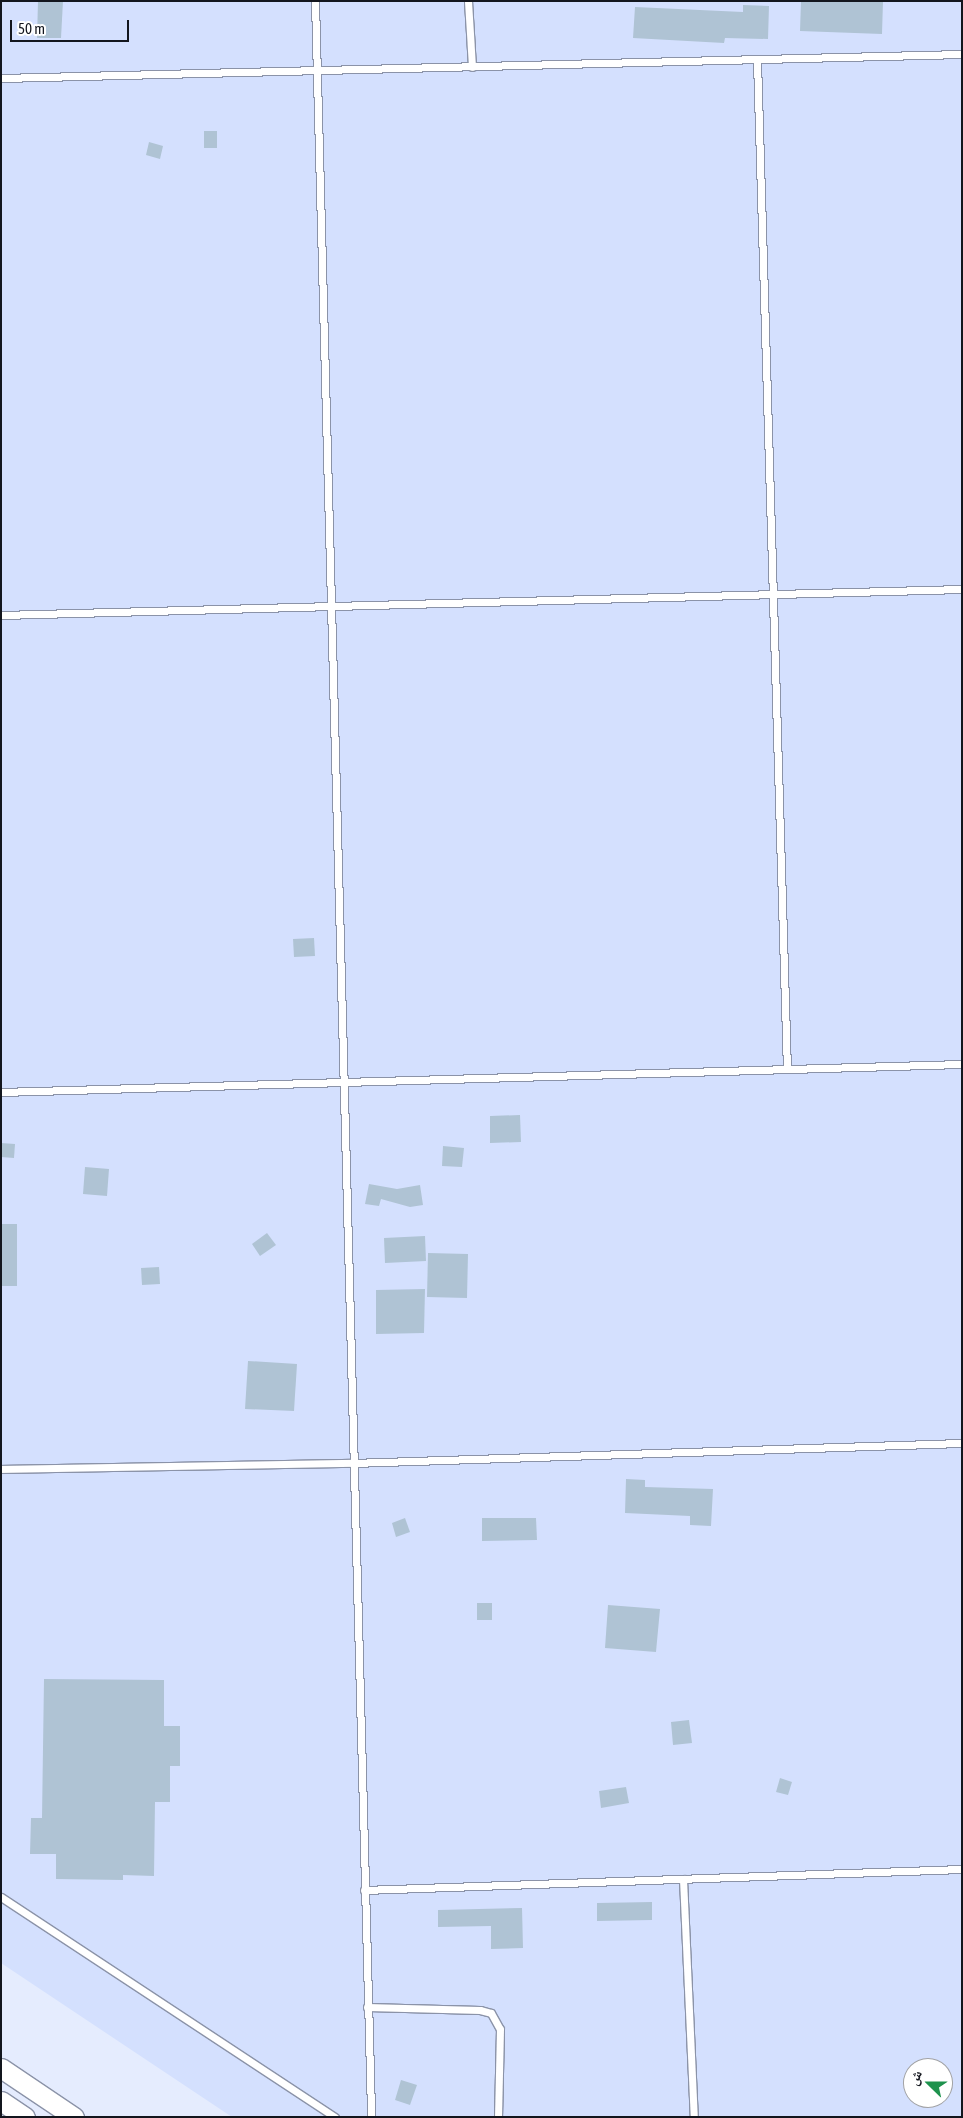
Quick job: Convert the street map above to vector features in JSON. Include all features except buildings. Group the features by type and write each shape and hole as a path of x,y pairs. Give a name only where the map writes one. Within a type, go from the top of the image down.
{"main road":[{"path":"1,2068 74,2117"},
{"path":"1,2100 25,2117"}],"lane":[{"path":"315,1 315,70 370,2117"},
{"path":"468,1 472,67"},
{"path":"1,78 962,54"},
{"path":"758,60 787,1069"},
{"path":"1,615 962,589"},
{"path":"1,1092 962,1064"},
{"path":"1,1469 352,1463 962,1442"},
{"path":"364,1890 962,1870"},
{"path":"683,1879 694,2117"},
{"path":"1,1897 335,2117"},
{"path":"368,2007 480,2010 491,2013 500,2029 498,2117"}],"shaded area":[{"path":"1,1 962,1 962,2117 232,2117 1,1963"}]}
